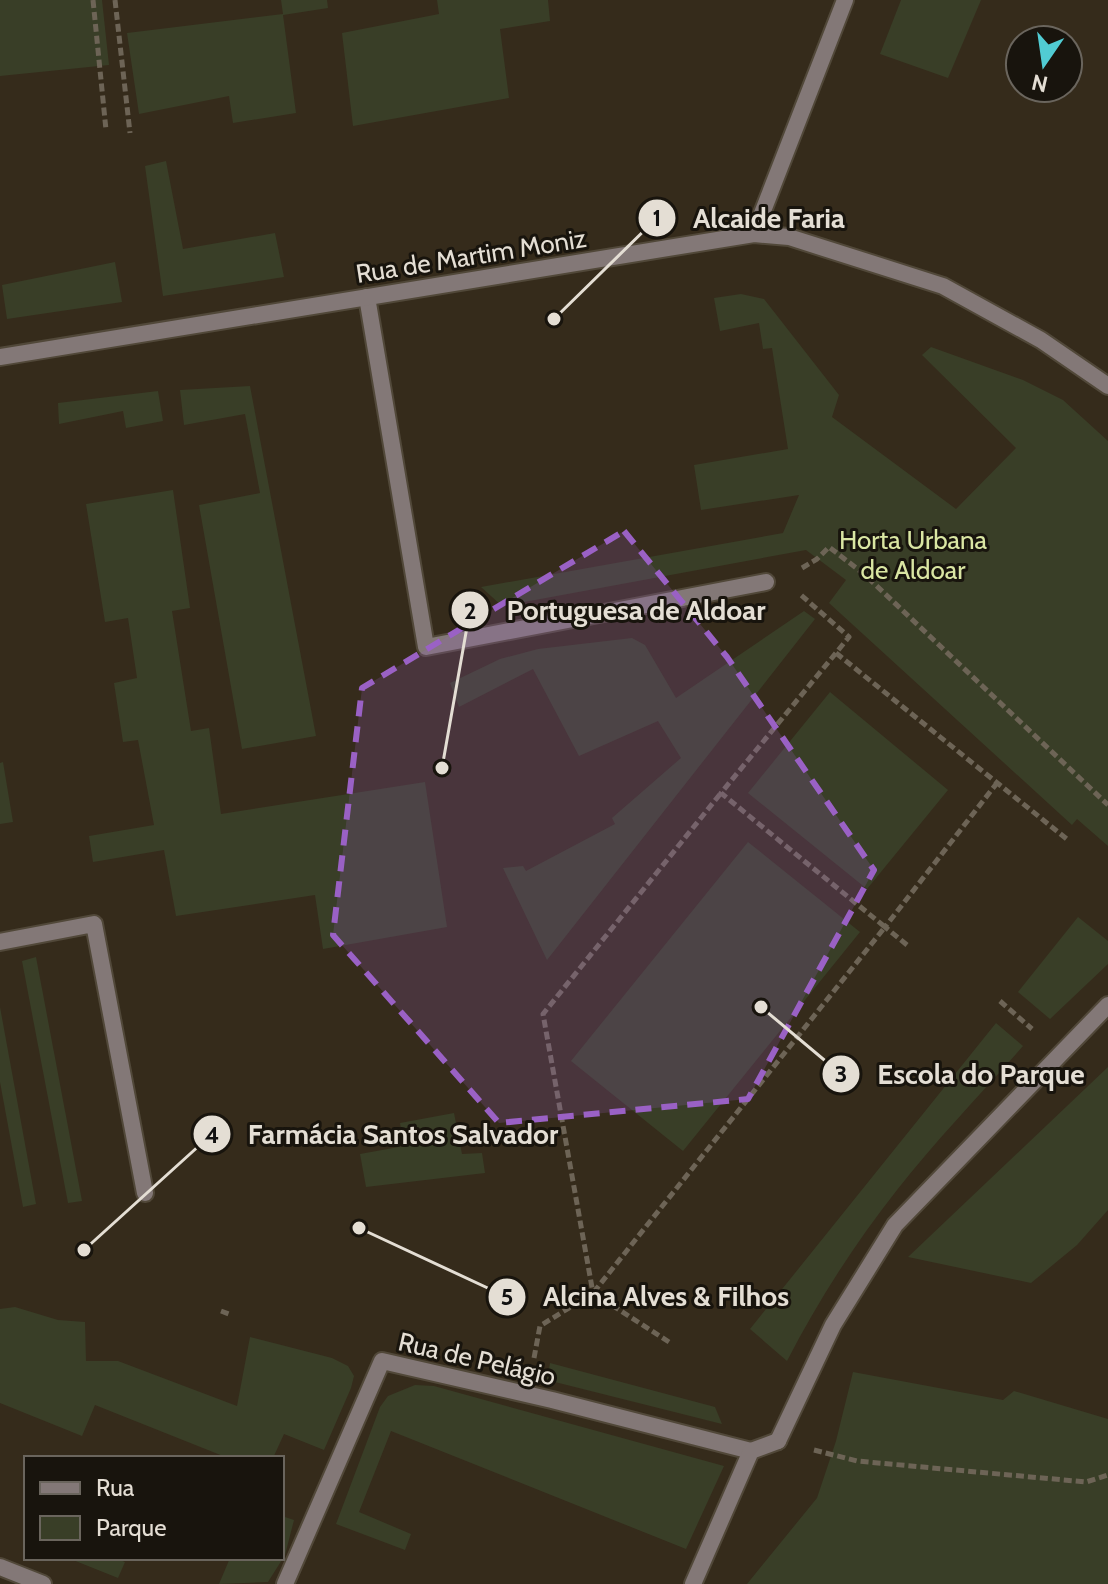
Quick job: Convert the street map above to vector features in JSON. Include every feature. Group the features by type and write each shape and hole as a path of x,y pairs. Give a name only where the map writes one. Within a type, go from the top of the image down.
{"street":[{"path":"754,234 845,0"},
{"name":"Rua de Martim Moniz","path":"0,357 754,234 789,237 943,286 1041,340 1108,386"},
{"path":"367,297 426,647 775,581"},
{"path":"0,942 94,924 145,1193"},
{"path":"693,1584 751,1451 778,1441 833,1325 895,1225 1108,1005"},
{"name":"Rua de Pelágio","path":"285,1584 382,1361 751,1451"},
{"path":"0,1567 43,1584"}],"path":[{"path":"93,0 106,130"},
{"path":"115,0 130,133"},
{"path":"669,1342 593,1293 543,1014 849,637 775,581 817,559 829,547 864,574 1108,805"},
{"path":"836,653 1068,840"},
{"path":"527,1394 540,1326 593,1293 997,783"},
{"path":"721,793 907,945"},
{"path":"221,1311 229,1314"},
{"path":"778,1441 857,1461 1086,1482 1108,1475"}],"highlighted area":[{"path":"624,531 727,657 874,870 748,1099 499,1123 333,935 362,688"}],"green space":[{"path":"0,0 102,0 109,65 0,76"},
{"path":"281,0 327,0 328,8 283,15 296,113 233,123 229,96 139,114 127,33 283,14"},
{"path":"437,0 548,0 550,21 500,29 509,98 353,126 342,33 439,14"},
{"path":"901,0 981,0 948,78 880,54"},
{"path":"166,161 183,249 275,233 284,277 163,296 145,166"},
{"path":"115,262 122,302 7,319 2,285"},
{"name":"Horta Urbana de Aldoar","path":"741,294 764,299 839,395 832,417 956,509 1016,448 922,355 931,347 1023,380 1063,400 1108,441 1108,846 1077,819 1072,825 829,603 846,580 806,550 502,606 481,587 783,533 799,495 701,510 694,465 788,449 772,348 763,349 759,323 720,331 714,298"},
{"path":"250,386 316,736 242,749 199,505 260,493 245,414 184,425 180,390"},
{"path":"158,391 163,421 126,428 123,411 59,424 58,403"},
{"path":"173,490 190,608 172,611 191,731 209,728 221,814 425,782 447,927 323,949 315,895 176,916 164,850 93,862 89,836 154,825 138,740 123,742 114,683 137,678 128,618 105,622 86,504"},
{"path":"804,611 815,619 547,960 503,868 523,866 526,871 615,824 612,818 681,758 658,721 579,756 533,669 459,707 450,683 500,659 538,649 632,638 645,645 676,698"},
{"path":"830,692 948,790 867,889 748,793"},
{"path":"3,762 13,822 0,824 0,763"},
{"path":"748,842 860,932 683,1151 571,1061"},
{"path":"1078,917 1108,941 1108,964 1050,1019 1018,992"},
{"path":"36,957 82,1201 68,1203 22,961"},
{"path":"0,1007 36,1204 23,1207 0,1082"},
{"path":"996,1023 1023,1046 927,1153 881,1210 811,1316 787,1361 750,1329"},
{"path":"1108,1067 1108,1210 1077,1245 1031,1283 908,1257"},
{"path":"454,1113 462,1154 482,1153 485,1173 366,1187 360,1154 404,1146 400,1123"},
{"path":"15,1307 58,1320 85,1322 86,1361 118,1361 237,1406 250,1337 332,1358 348,1366 354,1376 324,1450 284,1434 274,1456 223,1456 95,1405 82,1436 0,1403 0,1309"},
{"path":"550,1363 715,1407 722,1424 547,1380"},
{"path":"853,1372 1003,1400 1014,1391 1108,1419 1108,1584 747,1584 817,1498 836,1441"},
{"path":"415,1385 434,1386 724,1466 686,1549 391,1431 359,1512 411,1534 405,1550 336,1524 380,1407 388,1396"},
{"path":"284,1517 294,1520 284,1557"},
{"path":"73,1560 125,1562 118,1578"},
{"path":"229,1560 282,1560 268,1582 219,1584"}],"place":[{"name":"Alcaide Faria","path":"554,319"},
{"name":"Portuguesa de Aldoar","path":"442,768"},
{"name":"Escola do Parque","path":"761,1007"},
{"name":"Alcina Alves & Filhos","path":"359,1228"},
{"name":"Farmácia Santos Salvador","path":"84,1250"}]}
